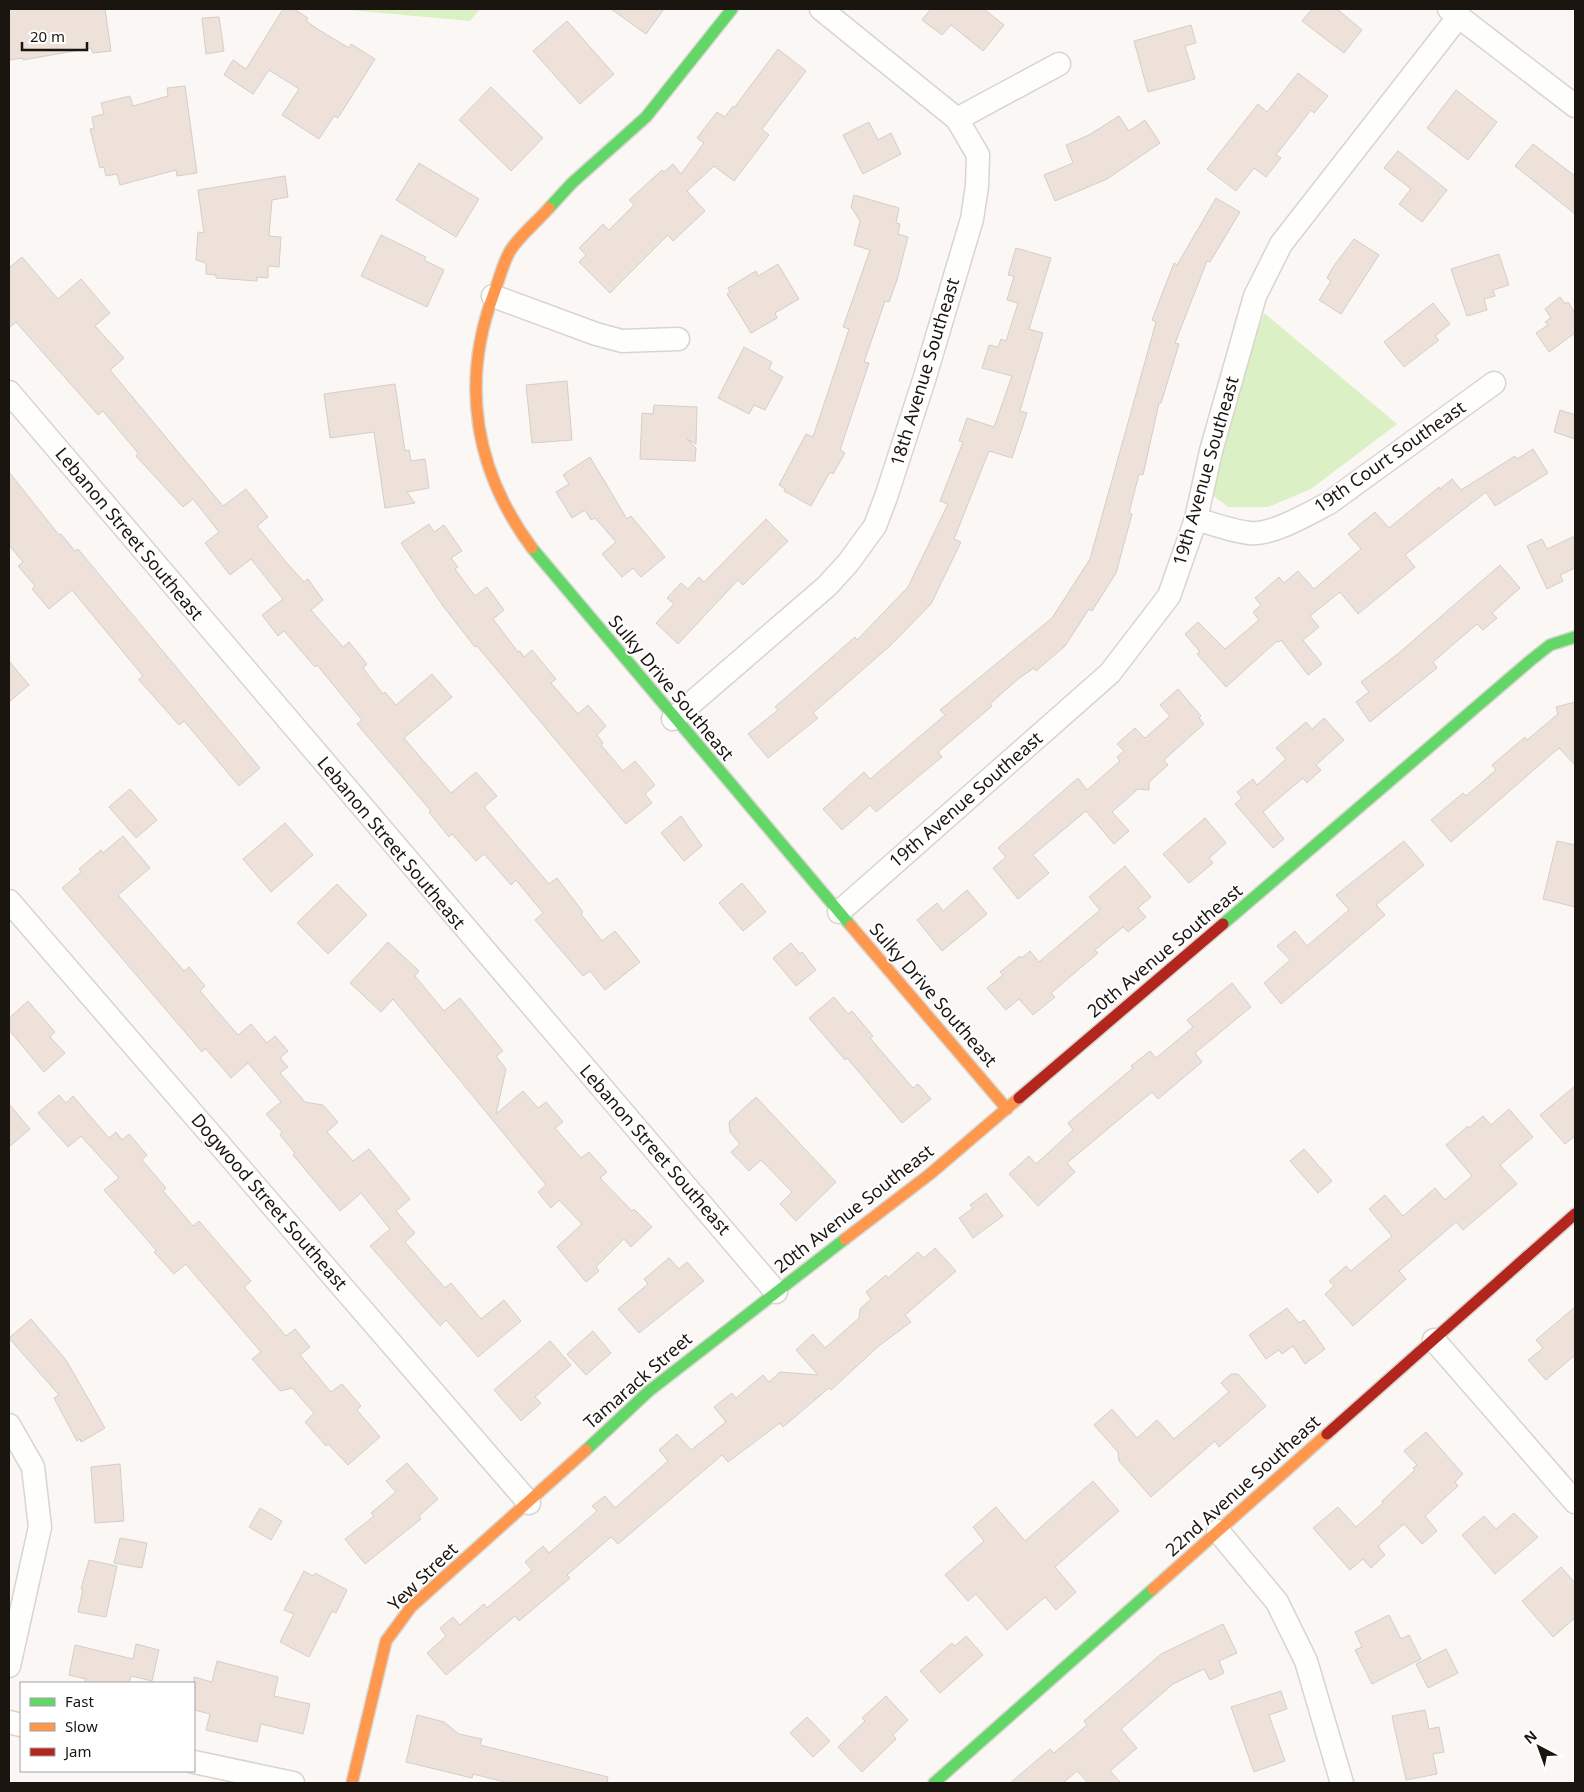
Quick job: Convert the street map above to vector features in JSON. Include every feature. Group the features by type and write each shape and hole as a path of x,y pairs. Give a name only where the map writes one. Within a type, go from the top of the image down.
{"street":[{"name":"Sulky Drive Southeast","path":"732,9 646,117 572,183 510,251 493,296 477,356 476,414 480,446 494,483 513,523 540,560 1008,1109"},
{"name":"18th Avenue Southeast","path":"674,719 826,586 848,563 875,526 924,380 972,219 977,186 978,155 957,119 821,9"},
{"path":"1454,13 1575,106"},
{"name":"19th Avenue Southeast","path":"839,912 1110,674 1169,596 1196,519 1211,451 1255,296 1281,244 1454,13"},
{"path":"957,119 1059,64"},
{"path":"493,296 596,334 622,341 678,339"},
{"name":"19th Court Southeast","path":"1196,519 1251,534 1270,530 1305,516 1329,503 1494,382"},
{"name":"Lebanon Street Southeast","path":"9,392 776,1292"},
{"name":"20th Avenue Southeast","path":"776,1292 930,1174 1008,1109 1531,660 1550,645 1575,637"},
{"name":"Dogwood Street Southeast","path":"9,901 529,1502"},
{"name":"22nd Avenue Southeast","path":"934,1783 1575,1214"},
{"name":"Tamarack Street","path":"529,1502 649,1391 776,1292"},
{"path":"1434,1340 1575,1502"},
{"path":"9,1425 33,1467 40,1527 9,1666"},
{"name":"Yew Street","path":"352,1783 386,1641 411,1607 529,1502"},
{"path":"1218,1531 1277,1602 1282,1611 1306,1661 1342,1783"},
{"path":"195,1762 293,1783"}],"green space":[{"path":"338,9 480,9 470,21"},
{"path":"1264,313 1397,424 1311,489 1268,507 1228,507 1210,493 1216,448"}],"building":[{"path":"9,9 105,9 111,51 93,53 91,48 23,60 23,58 9,60"},
{"path":"283,9 294,9 308,18 306,21 319,30 349,48 351,44 375,59 338,118 334,116 319,139 282,115 299,89 269,70 253,94 224,75 233,60 246,69"},
{"path":"611,9 664,9 646,34"},
{"path":"931,9 984,9 1004,25 983,51 951,25 942,35 922,20"},
{"path":"1312,9 1337,9 1362,30 1344,53 1302,21"},
{"path":"219,17 224,51 206,54 202,18"},
{"path":"567,21 614,74 580,104 533,51"},
{"path":"1191,25 1196,43 1185,46 1195,79 1148,92 1134,41"},
{"path":"778,49 806,71 762,129 769,135 734,181 714,166 687,191 705,211 673,241 668,235 610,293 579,262 586,255 579,248 603,224 609,230 634,205 629,200 662,170 664,172 673,164 681,174 704,143 697,138 717,112 725,117 733,106 734,108"},
{"path":"1298,73 1328,96 1314,113 1311,110 1276,155 1281,158 1266,177 1254,168 1236,191 1207,169 1258,104 1267,112"},
{"path":"185,86 197,173 177,176 176,170 120,185 117,174 106,176 104,167 100,168 90,129 94,128 92,117 104,114 101,103 130,96 133,106 168,96 167,88"},
{"path":"491,87 543,138 511,171 459,120"},
{"path":"1456,90 1497,122 1468,160 1427,128"},
{"path":"1119,116 1129,131 1145,120 1160,143 1107,179 1055,201 1044,175 1073,163 1066,145 1089,135"},
{"path":"869,122 878,140 891,133 901,154 863,174 843,135"},
{"path":"1533,144 1575,176 1575,214 1515,166"},
{"path":"1398,151 1447,190 1422,222 1399,204 1411,189 1384,168"},
{"path":"419,163 479,199 456,237 396,200"},
{"path":"285,176 288,197 272,200 269,236 281,237 279,267 268,266 268,278 257,277 257,281 216,278 216,275 206,274 206,263 196,260 198,232 204,233 198,190"},
{"path":"854,195 899,208 896,223 900,224 898,234 908,237 897,280 889,302 885,301 864,362 869,363 840,450 845,453 833,474 830,472 811,506 784,491 785,489 779,485 806,434 813,437 849,329 843,327 870,250 854,245 860,221 851,207"},
{"path":"1216,198 1240,212 1210,262 1207,261 1175,343 1179,344 1161,403 1159,403 1143,475 1139,474 1129,513 1132,514 1116,573 1092,611 1089,609 1065,646 1036,671 1034,668 1018,679 990,704 992,706 938,752 942,757 876,812 870,805 842,830 823,809 864,772 870,779 945,715 940,710 1052,618 1090,559 1156,322 1152,320 1174,263 1177,265"},
{"path":"381,235 426,257 424,260 444,270 427,307 361,276"},
{"path":"1354,239 1379,255 1341,314 1319,300 1331,281 1327,278 1333,267"},
{"path":"1016,248 1051,258 1029,329 1043,333 1020,411 1027,413 1012,458 989,451 954,539 961,542 931,604 891,645 813,713 818,718 768,758 748,734 778,710 775,707 855,637 857,640 908,587 948,504 940,501 963,442 959,441 967,418 994,427 1012,376 982,368 989,345 998,347 1001,339 1006,341 1018,303 1007,300 1014,276 1008,275"},
{"path":"1499,254 1509,285 1493,290 1495,296 1484,299 1487,310 1467,316 1451,269"},
{"path":"22,257 58,299 81,279 110,313 95,326 124,358 110,370 223,506 246,489 268,517 257,526 304,582 308,579 323,600 311,610 343,647 349,642 367,664 363,668 383,694 385,692 396,705 432,674 452,697 404,738 451,793 476,772 497,796 484,807 549,884 557,878 602,941 615,931 640,962 605,990 590,971 583,976 535,920 543,913 516,880 511,885 484,854 476,861 452,834 449,837 429,812 431,811 357,724 362,720 317,665 315,667 284,631 278,636 262,615 283,599 251,559 230,575 205,543 219,532 193,499 183,507 136,456 138,453 103,411 98,415 16,322 9,328 9,268"},
{"path":"778,264 799,299 775,313 777,318 751,333 727,294 730,292 728,288 756,271 758,276"},
{"path":"1560,297 1565,304 1568,302 1575,313 1575,333 1549,352 1536,333 1548,325 1545,322 1551,318 1545,309"},
{"path":"1433,303 1450,324 1435,336 1439,340 1404,367 1384,342"},
{"path":"744,347 772,362 769,369 783,377 765,410 754,405 749,414 718,398"},
{"path":"567,381 572,440 532,443 526,385"},
{"path":"395,384 405,451 409,450 411,461 425,459 429,488 407,492 415,503 385,508 374,432 330,438 324,394"},
{"path":"654,405 697,407 696,444 687,439 696,448 695,461 640,459 642,413 653,414"},
{"path":"1560,410 1575,415 1575,439 1554,432"},
{"path":"1533,449 1548,473 1495,506 1486,492 1405,555 1415,567 1358,614 1340,592 1310,616 1319,627 1303,640 1322,664 1308,675 1281,640 1277,641 1226,687 1197,654 1200,652 1185,634 1198,622 1225,649 1259,620 1253,612 1261,605 1255,598 1279,577 1284,583 1298,571 1314,589 1361,549 1348,534 1375,512 1389,528 1439,487 1440,489 1452,479 1461,490 1515,456 1517,459"},
{"path":"590,457 627,519 631,516 665,557 641,577 633,568 622,577 602,554 616,542 595,518 591,520 585,510 572,518 556,492 569,484 563,475"},
{"path":"9,472 59,535 61,534 75,551 78,549 260,768 239,786 184,721 179,725 140,681 139,679 143,676 72,590 49,609 32,589 35,586 18,566 23,562 9,545"},
{"path":"766,519 788,541 743,585 738,580 678,644 656,623 674,604 667,598 681,583 688,589 699,577 704,582"},
{"path":"429,524 434,532 444,525 462,551 451,558 458,567 455,569 475,596 487,587 504,610 493,619 518,652 520,651 524,657 532,650 556,679 551,683 578,714 588,705 606,726 597,735 603,743 601,745 623,771 635,761 655,785 645,794 652,803 626,824 477,646 475,647 443,606 401,543"},
{"path":"1575,536 1575,568 1560,575 1563,581 1547,589 1527,546 1542,539 1547,549"},
{"path":"1500,565 1520,588 1492,613 1497,618 1483,630 1477,624 1433,662 1437,668 1370,722 1356,702 1369,692 1361,682 1399,653"},
{"path":"9,661 29,685 9,702"},
{"path":"1178,689 1201,716 1199,718 1204,724 1164,760 1168,765 1149,782 1149,790 1138,789 1112,812 1129,831 1114,844 1086,811 1033,855 1049,873 1018,899 993,868 1006,857 998,848 1078,778 1087,790 1120,761 1117,757 1124,751 1117,744 1135,728 1145,738 1170,716 1160,705"},
{"path":"1575,702 1575,765 1559,748 1451,842 1431,820 1463,793 1466,796 1496,770 1492,765 1525,737 1527,740 1558,714 1556,707"},
{"path":"1324,718 1344,740 1316,765 1321,770 1307,783 1303,778 1263,812 1284,839 1273,848 1235,804 1242,798 1237,792 1253,779 1257,785 1286,759 1276,748 1306,722 1312,729"},
{"path":"130,789 157,820 136,838 109,807"},
{"path":"681,816 702,846 684,861 661,833"},
{"path":"1205,818 1226,843 1209,858 1213,863 1189,883 1163,854"},
{"path":"285,823 313,855 271,892 243,859"},
{"path":"123,836 150,868 118,895 184,971 189,967 205,986 200,991 238,1035 251,1024 267,1043 275,1036 288,1051 280,1058 288,1067 280,1073 305,1102 323,1105 338,1122 327,1132 353,1161 369,1149 410,1199 396,1211 415,1233 405,1242 445,1288 451,1283 481,1319 504,1300 521,1321 478,1357 446,1320 440,1326 370,1246 390,1229 361,1193 340,1211 293,1155 295,1153 280,1135 282,1132 266,1114 281,1102 248,1063 231,1078 205,1048 202,1052 62,888 81,872 79,869 101,850 103,853"},
{"path":"1404,841 1424,865 1376,905 1385,915 1281,1004 1264,983 1290,960 1277,946 1295,931 1307,946 1349,910 1336,895"},
{"path":"1557,841 1575,845 1575,907 1543,899"},
{"path":"1125,866 1151,897 1138,908 1146,917 1128,932 1123,927 1095,950 1098,953 1051,993 1055,997 1033,1015 1019,999 1006,1010 987,988 1003,975 1000,972 1020,956 1022,958 1030,951 1039,962 1100,910 1089,897"},
{"path":"742,883 766,912 743,931 719,903"},
{"path":"337,884 367,915 328,954 297,923"},
{"path":"967,890 987,914 942,951 917,920 937,903 943,911"},
{"path":"388,942 419,971 415,976 444,1011 460,998 503,1051 496,1056 506,1069 496,1114 523,1091 538,1108 546,1102 563,1122 555,1128 581,1158 589,1152 607,1172 600,1178 632,1211 634,1209 652,1227 631,1247 624,1239 596,1267 599,1271 586,1282 557,1247 582,1224 559,1200 551,1208 538,1192 546,1185 393,999 381,1012 350,983"},
{"path":"791,943 800,954 802,952 816,970 796,986 773,958"},
{"path":"1232,983 1251,1007 1195,1053 1202,1062 1158,1099 1152,1092 1067,1163 1075,1172 1038,1206 1009,1174 1029,1156 1036,1164 1073,1130 1068,1123 1133,1068 1131,1066 1150,1051 1156,1058 1193,1027 1187,1020"},
{"path":"834,997 848,1014 852,1011 873,1036 870,1038 913,1088 918,1084 931,1099 902,1123 847,1058 845,1060 809,1018"},
{"path":"28,1001 55,1032 50,1037 65,1053 44,1072 9,1030 9,1018"},
{"path":"1575,1086 1575,1136 1565,1144 1540,1115"},
{"path":"59,1095 66,1103 73,1096 109,1138 116,1132 122,1140 129,1134 147,1155 142,1160 166,1188 163,1191 193,1226 199,1221 251,1281 244,1287 286,1336 295,1329 310,1347 300,1355 331,1392 342,1384 361,1406 357,1410 380,1437 348,1465 328,1444 326,1446 305,1422 314,1413 292,1388 280,1391 252,1359 261,1352 186,1264 174,1274 154,1252 156,1250 104,1190 119,1178 81,1136 68,1147 38,1113"},
{"path":"756,1097 836,1182 796,1221 780,1204 792,1192 761,1160 749,1171 731,1152 740,1144 730,1132 729,1122"},
{"path":"9,1104 30,1129 9,1147"},
{"path":"1509,1109 1533,1137 1500,1165 1517,1184 1463,1230 1456,1222 1399,1271 1406,1279 1353,1326 1325,1294 1334,1286 1329,1281 1346,1266 1351,1271 1392,1236 1369,1209 1385,1195 1403,1216 1435,1188 1445,1200 1472,1176 1446,1145 1483,1116 1491,1125"},
{"path":"1304,1149 1332,1181 1318,1193 1290,1161"},
{"path":"986,1193 1003,1216 973,1238 959,1218 973,1208 970,1205"},
{"path":"935,1248 956,1271 905,1315 911,1322 880,1345 831,1390 829,1388 783,1427 780,1423 728,1462 722,1455 618,1544 611,1537 567,1575 570,1578 519,1621 515,1616 446,1675 427,1653 446,1636 440,1628 453,1617 460,1625 484,1604 487,1608 532,1570 525,1562 543,1546 549,1553 597,1511 592,1506 605,1496 615,1508 668,1461 659,1450 677,1434 691,1450 726,1422 714,1407 732,1393 736,1398 763,1375 769,1382 780,1372 818,1375 796,1350 813,1334 825,1348 859,1318 860,1309 871,1299 866,1292 886,1275 888,1278 918,1252 924,1258"},
{"path":"669,1258 679,1269 687,1262 704,1281 639,1333 618,1309 648,1284 644,1279"},
{"path":"1575,1307 1575,1355 1546,1380 1528,1360 1543,1348 1536,1340"},
{"path":"1287,1308 1299,1323 1304,1320 1325,1349 1305,1364 1293,1346 1282,1354 1279,1350 1266,1359 1249,1335"},
{"path":"31,1319 66,1360 105,1428 81,1442 80,1439 77,1441 54,1398 59,1395 9,1338"},
{"path":"593,1331 611,1353 586,1375 567,1354"},
{"path":"550,1341 571,1365 535,1397 541,1403 521,1421 494,1390"},
{"path":"1231,1374 1238,1374 1266,1406 1219,1447 1215,1441 1151,1497 1119,1461 1118,1452 1094,1425 1112,1409 1137,1438 1157,1420 1174,1439 1229,1392 1221,1383"},
{"path":"1426,1432 1463,1474 1455,1482 1458,1486 1425,1516 1437,1531 1422,1544 1404,1524 1378,1546 1385,1555 1371,1568 1363,1559 1350,1570 1313,1528 1338,1507 1356,1527 1415,1470 1413,1468 1417,1465 1404,1451"},
{"path":"407,1463 438,1499 419,1516 421,1519 365,1564 345,1539 374,1516 371,1513 396,1492 386,1481"},
{"path":"120,1464 124,1521 95,1523 91,1467"},
{"path":"1093,1481 1119,1511 1055,1567 1076,1592 1056,1610 1045,1597 1007,1630 976,1594 968,1601 945,1575 984,1541 973,1527 996,1507 1025,1541"},
{"path":"260,1508 282,1521 271,1540 249,1527"},
{"path":"1514,1513 1538,1537 1495,1574 1462,1535 1484,1516 1496,1529"},
{"path":"120,1538 147,1543 142,1568 114,1563"},
{"path":"89,1560 117,1566 106,1617 78,1612 83,1589 81,1589"},
{"path":"1561,1567 1575,1583 1575,1618 1553,1637 1522,1601"},
{"path":"304,1571 313,1576 315,1573 347,1590 336,1613 332,1611 309,1657 280,1642 294,1614 284,1610"},
{"path":"1389,1615 1401,1639 1409,1635 1421,1659 1372,1684 1355,1650 1362,1647 1355,1632"},
{"path":"1223,1624 1237,1653 1219,1661 1224,1673 1210,1680 1204,1669 1173,1684 1121,1729 1137,1748 1110,1771 1121,1783 1088,1783 1077,1771 1063,1783 1010,1783 1050,1749 1054,1753 1087,1725 1084,1721 1161,1654"},
{"path":"966,1636 983,1655 940,1693 920,1671 952,1643 955,1646"},
{"path":"136,1644 159,1650 152,1681 131,1676 129,1682 85,1682 86,1679 69,1675 75,1645 133,1659"},
{"path":"1446,1649 1458,1673 1428,1688 1416,1664"},
{"path":"217,1661 278,1677 274,1696 310,1704 303,1734 261,1724 257,1742 206,1730 210,1714 195,1710 194,1677 212,1682"},
{"path":"1281,1691 1287,1709 1269,1715 1285,1761 1254,1772 1231,1707"},
{"path":"886,1696 908,1720 893,1735 896,1739 862,1772 838,1747 865,1721 862,1718"},
{"path":"1425,1710 1429,1729 1439,1727 1444,1752 1433,1754 1437,1774 1406,1780 1392,1716"},
{"path":"417,1715 444,1722 459,1734 482,1739 480,1745 608,1777 607,1783 509,1783 473,1774 472,1778 406,1762"},
{"path":"807,1717 830,1741 813,1757 790,1733"}],"traffic: fast":[{"path":"549,208 572,183 646,117 732,9"},
{"path":"532,548 851,926"},
{"path":"1223,924 1531,660 1550,645 1575,637"},
{"path":"586,1450 649,1391 845,1239"},
{"path":"934,1783 1153,1589"}],"traffic: slow":[{"path":"532,548 513,519 497,488 486,457 479,426 476,393 478,360 484,327 503,266 510,251 549,208"},
{"path":"851,926 1007,1109"},
{"path":"845,1239 930,1174 1019,1098"},
{"path":"1153,1589 1327,1434"},
{"path":"352,1783 386,1641 411,1607 586,1450"}],"traffic: jam":[{"path":"1019,1098 1223,924"},
{"path":"1327,1434 1575,1214"}]}
